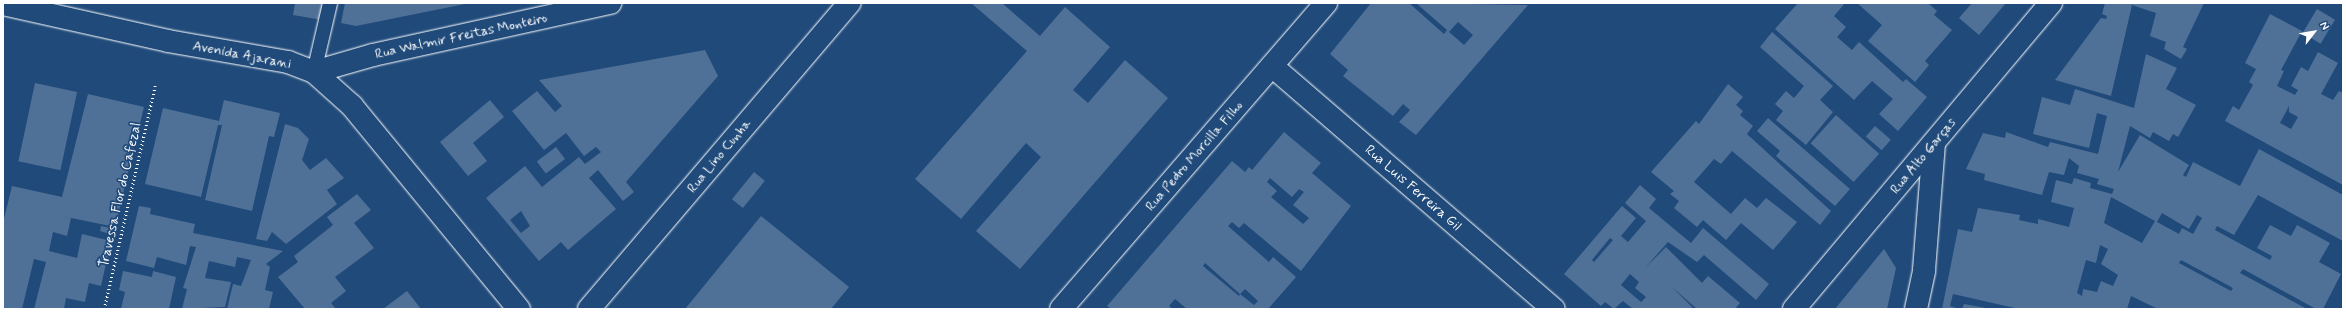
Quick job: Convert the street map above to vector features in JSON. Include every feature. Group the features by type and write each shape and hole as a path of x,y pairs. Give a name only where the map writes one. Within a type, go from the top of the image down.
{"street":[{"name":"Rua Walmir Freitas Monteiro","path":"314,72 373,55 610,3"},
{"name":"Rua Lino Cunha","path":"589,309 849,3"},
{"name":"Rua Pedro Morcilla Filho","path":"1061,309 1326,3"},
{"name":"Rua Alto Garças","path":"1794,309 2051,3"},
{"name":"Avenida Ajarani","path":"3,4 168,41 288,62 314,72 352,106 518,309"},
{"name":"Rua Luis Ferreira Gil","path":"1272,66 1554,309"},
{"path":"1916,309 1924,270 1934,144"}],"lane":[{"path":"314,72 330,3"}],"path":[{"name":"Travessa Flor do Cafezal","path":"104,309 155,86"}],"building":[{"path":"295,3 326,3 322,20 293,15"},
{"path":"345,3 465,4 356,26 341,23"},
{"path":"971,3 1002,3 1040,36 1065,7 1110,47 1073,90 1088,103 1125,60 1168,98 1020,269 976,231 1041,157 1026,143 961,219 915,179 1027,51"},
{"path":"1371,3 1409,3 1444,34 1447,30 1416,3 1528,5 1416,135 1399,122 1410,110 1403,104 1393,116 1343,76 1348,70 1330,54","holes":["1458,22 1473,35 1464,45 1449,32"]},
{"path":"1798,3 1845,3 1834,16 1846,27 1837,37 1852,50 1859,42 1903,82 1906,79 1927,97 1898,131 1879,114 1893,99 1872,81 1854,100 1775,29"},
{"path":"1857,3 1928,3 1937,11 1934,15 1952,30 1925,61 1929,65 1915,82 1868,41 1882,25"},
{"path":"1972,3 2006,3 1979,35 1959,18"},
{"path":"2105,3 2204,3 2183,47 2187,49 2181,59 2164,49 2166,42 2150,36 2156,13 2132,5 2111,96 2055,80 2101,18 2106,19 2107,16 2102,14"},
{"path":"2317,9 2335,20 2321,44 2303,33"},
{"path":"2270,14 2302,31 2281,70 2284,71 2277,86 2295,95 2298,90 2291,86 2301,67 2308,71 2318,52 2338,63 2321,94 2333,100 2339,91 2343,93 2343,185 2225,121 2233,106 2239,110 2253,85 2249,82 2256,69 2245,63","holes":["2289,106 2289,112 2298,117 2291,129 2280,123"]},
{"path":"1772,32 1833,86 1820,100 1833,112 1806,145 1776,120 1783,111 1775,104 1786,91 1794,98 1804,86 1760,47"},
{"path":"705,50 718,76 626,182 634,192 623,201 598,170 589,178 616,209 568,250 561,242 539,261 486,198 525,166 542,187 579,157 585,164 601,152 596,147 584,156 566,133 544,150 512,111 537,91 555,112 562,106 539,80","holes":["521,211 530,226 521,233 510,220"]},
{"path":"2146,54 2177,68 2166,89 2196,105 2178,137 2173,134 2169,141 2153,132 2150,138 2130,126 2118,172 2140,135 2189,165 2183,175 2186,177 2193,162 2240,186 2259,149 2343,195 2343,241 2258,195 2234,235 2217,226 2215,230 2270,260 2272,256 2257,248 2270,225 2291,236 2297,225 2330,243 2319,262 2341,274 2323,309 2316,309 2243,269 2240,273 2307,309 2158,309 2131,296 2127,309 2019,309 1953,294 1950,306 1959,309 1942,309 1958,229 1972,232 1978,208 2020,215 2019,220 2038,224 2038,219 2069,227 2074,208 2051,202 2056,180 2072,184 2074,178 2091,183 2090,188 2112,194 2114,189 2097,184 2099,179 2077,173 2079,166 2069,158 2064,175 2049,172 2042,195 1984,180 1985,174 1966,169 1983,133 2005,138 2006,132 2048,147 2050,142 2098,154 2107,116 2097,113 2089,148 2033,134 2042,97 2070,105 2075,89 2134,108","holes":["2111,197 2155,221 2142,243 2104,223","2162,213 2189,229 2197,215 2202,218 2193,234 2182,228 2179,234 2157,222","2100,245 2108,249 2101,264 2118,275 2113,286 2101,281 2097,292 2083,289 2082,296 2077,293 2086,260 2096,263","2181,260 2233,288 2231,291 2179,263"]},
{"path":"35,83 77,92 60,170 18,161"},
{"path":"1728,84 1743,97 1736,105 1743,111 1740,115 1753,126 1747,134 1831,211 1820,225 1732,151 1721,164 1714,159 1694,182 1731,214 1745,198 1757,208 1766,198 1797,222 1773,250 1741,223 1726,240 1703,220 1697,227 1674,208 1679,201 1670,194 1674,191 1651,172 1696,121 1699,124"},
{"path":"88,94 144,107 115,227 57,215 71,218 67,236 53,232 49,251 77,258 82,234 111,241 101,286 89,283 85,302 66,298 64,309 34,309 46,262 34,259 22,309 3,309 3,223 12,186 62,197"},
{"path":"224,100 280,113 274,137 269,136 252,211 205,200 222,125 218,125 201,197 145,184 163,108 219,121"},
{"path":"490,100 504,117 473,143 487,161 468,176 440,142"},
{"path":"1836,115 1879,154 1854,182 1811,143"},
{"path":"1768,118 1850,189 1835,206 1776,156 1780,151 1757,131"},
{"path":"285,124 298,128 309,139 302,160 310,170 326,158 344,178 327,190 337,204 286,244 272,232 267,241 256,239"},
{"path":"1875,126 1891,140 1882,150 1866,137"},
{"path":"1284,132 1321,163 1312,173 1351,206 1301,271 1244,223 1239,228 1232,222 1228,226 1269,262 1273,257 1296,277 1268,309 1187,309 1175,299 1169,306 1173,309 1111,309 1107,306 1232,161 1245,172 1249,167 1252,170","holes":["1270,178 1292,197 1299,189 1304,192 1293,205 1309,218 1303,224 1271,197 1277,191 1267,182","1205,263 1240,294 1239,296 1203,266","1245,289 1258,301 1254,305 1240,294"]},
{"path":"556,147 565,159 546,173 537,161"},
{"path":"754,172 765,181 743,208 732,199"},
{"path":"1640,185 1656,199 1649,208 1691,243 1703,228 1769,284 1756,300 1704,255 1697,262 1668,242 1645,268 1666,247 1702,283 1708,276 1740,303 1735,309 1697,309 1672,287 1694,309 1633,309 1623,301 1614,309 1605,302 1601,306 1564,274 1622,206 1636,218 1621,236 1628,242 1646,221 1625,203","holes":["1610,238 1613,240 1594,262 1592,260","1630,274 1639,282 1635,288 1646,297 1641,302 1621,285"]},
{"path":"357,194 371,210 354,223 374,248 335,277 346,291 331,303 336,309 305,309 278,277 298,262 294,256 333,225 327,217"},
{"path":"139,206 151,208 150,214 195,224 193,233 283,251 266,264 270,267 265,290 273,292 269,309 227,309 233,284 241,286 251,260 237,257 235,267 209,261 205,278 231,282 225,307 182,309 187,289 183,288 196,247 190,246 186,265 157,257 154,268 126,261"},
{"path":"761,216 849,287 831,309 685,309"},
{"path":"101,226 114,229 113,235 100,231"},
{"path":"1884,249 1896,268 1887,309 1835,309"},
{"path":"123,271 152,277 153,271 176,277 169,309 121,309 125,292 119,290"},
{"path":"407,291 421,309 383,309"},
{"path":"1964,304 1986,308 1986,309 1962,309"}]}
